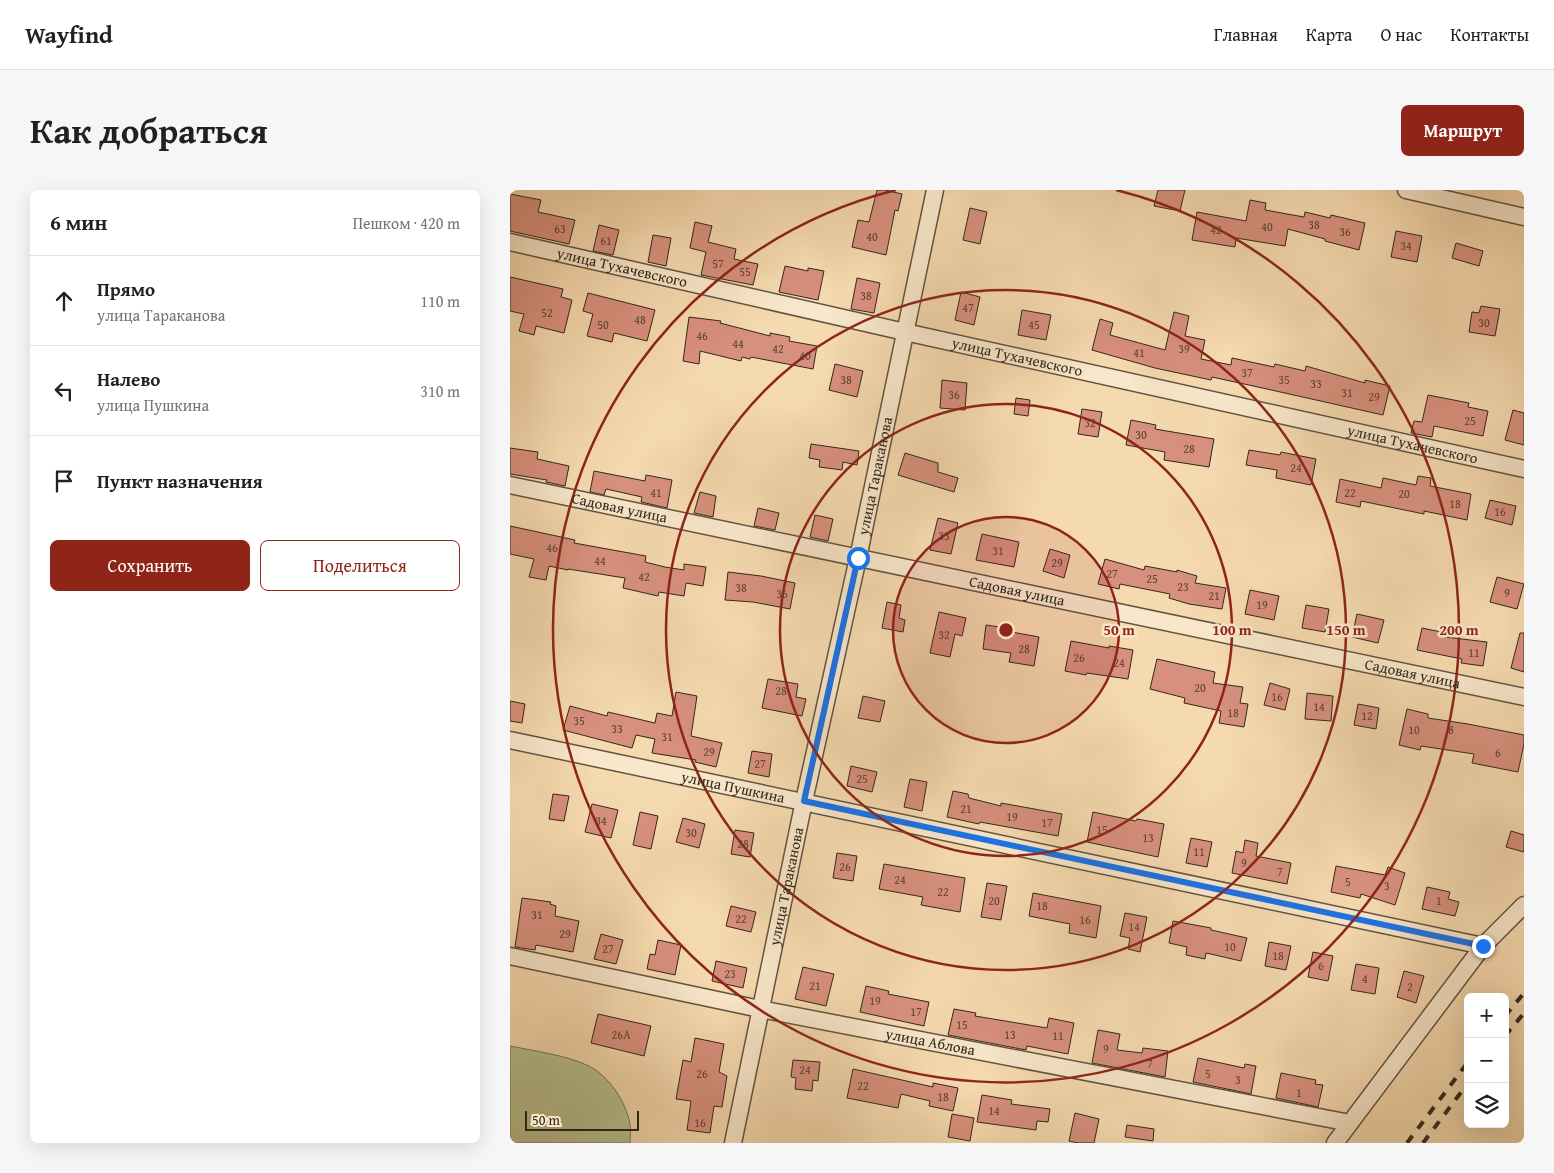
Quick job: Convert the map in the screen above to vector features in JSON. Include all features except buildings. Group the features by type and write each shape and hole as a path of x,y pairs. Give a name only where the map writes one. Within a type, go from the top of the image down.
{"street":[{"name":"улица Тараканова","path":"733,1143 935,190"},
{"path":"1406,190 1524,218"},
{"name":"улица Тухачевского","path":"510,242 905,332 1524,469"},
{"name":"Садовая улица","path":"510,484 1524,696"},
{"name":"улица Пушкина","path":"510,740 1483,946"},
{"path":"1335,1143 1483,946 1524,905"},
{"name":"улица Аблова","path":"510,956 760,1009 1350,1123"}],"green space":[{"path":"510,1046 570,1059 596,1070 616,1090 625,1107 630,1124 630,1143 510,1143"}],"railway":[{"path":"1509,1011 1524,993"},
{"path":"1509,1031 1524,1013"},
{"path":"1407,1143 1464,1067"},
{"path":"1423,1143 1464,1088"}],"route":[{"path":"858,558 804,801 1483,946"}]}
